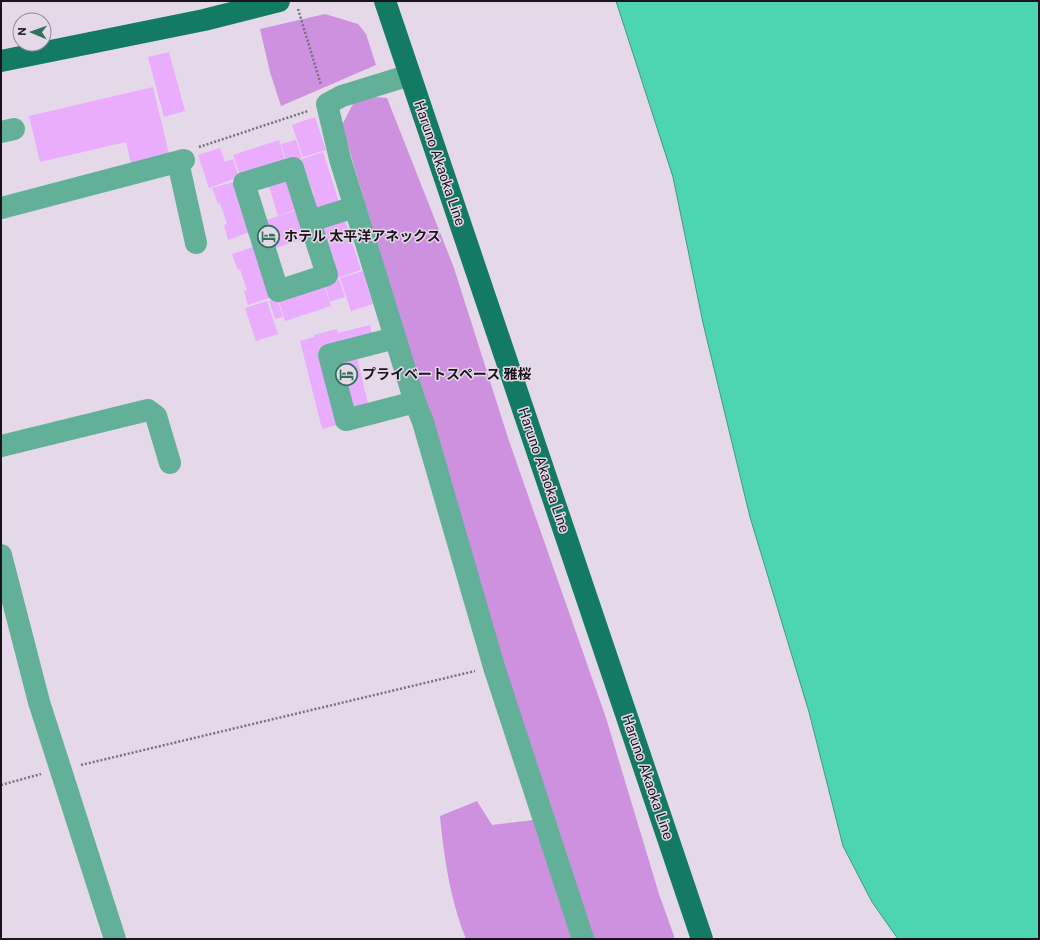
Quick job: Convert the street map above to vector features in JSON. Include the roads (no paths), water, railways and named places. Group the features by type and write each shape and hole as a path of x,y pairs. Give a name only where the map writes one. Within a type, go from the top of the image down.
{"main road":[{"name":"Haruno Akaoka Line","path":"385,1 702,939"},
{"path":"1,61 288,4"}],"street":[{"path":"410,75 342,96 327,104 340,159 414,402 423,422 494,667 583,939"},
{"path":"1,208 181,161 196,243"},
{"path":"294,168 310,221 327,275 278,290 244,184 294,168"},
{"path":"310,221 355,207"},
{"path":"395,338 329,355 346,420 414,402"},
{"path":"1,446 43,437 148,410 156,416 170,463"},
{"path":"1,554 39,702 115,939"}],"place":[{"name":"ホテル 太平洋アネックス","path":"268,236"},
{"name":"プライベートスペース 雅桜","path":"346,374"}]}
